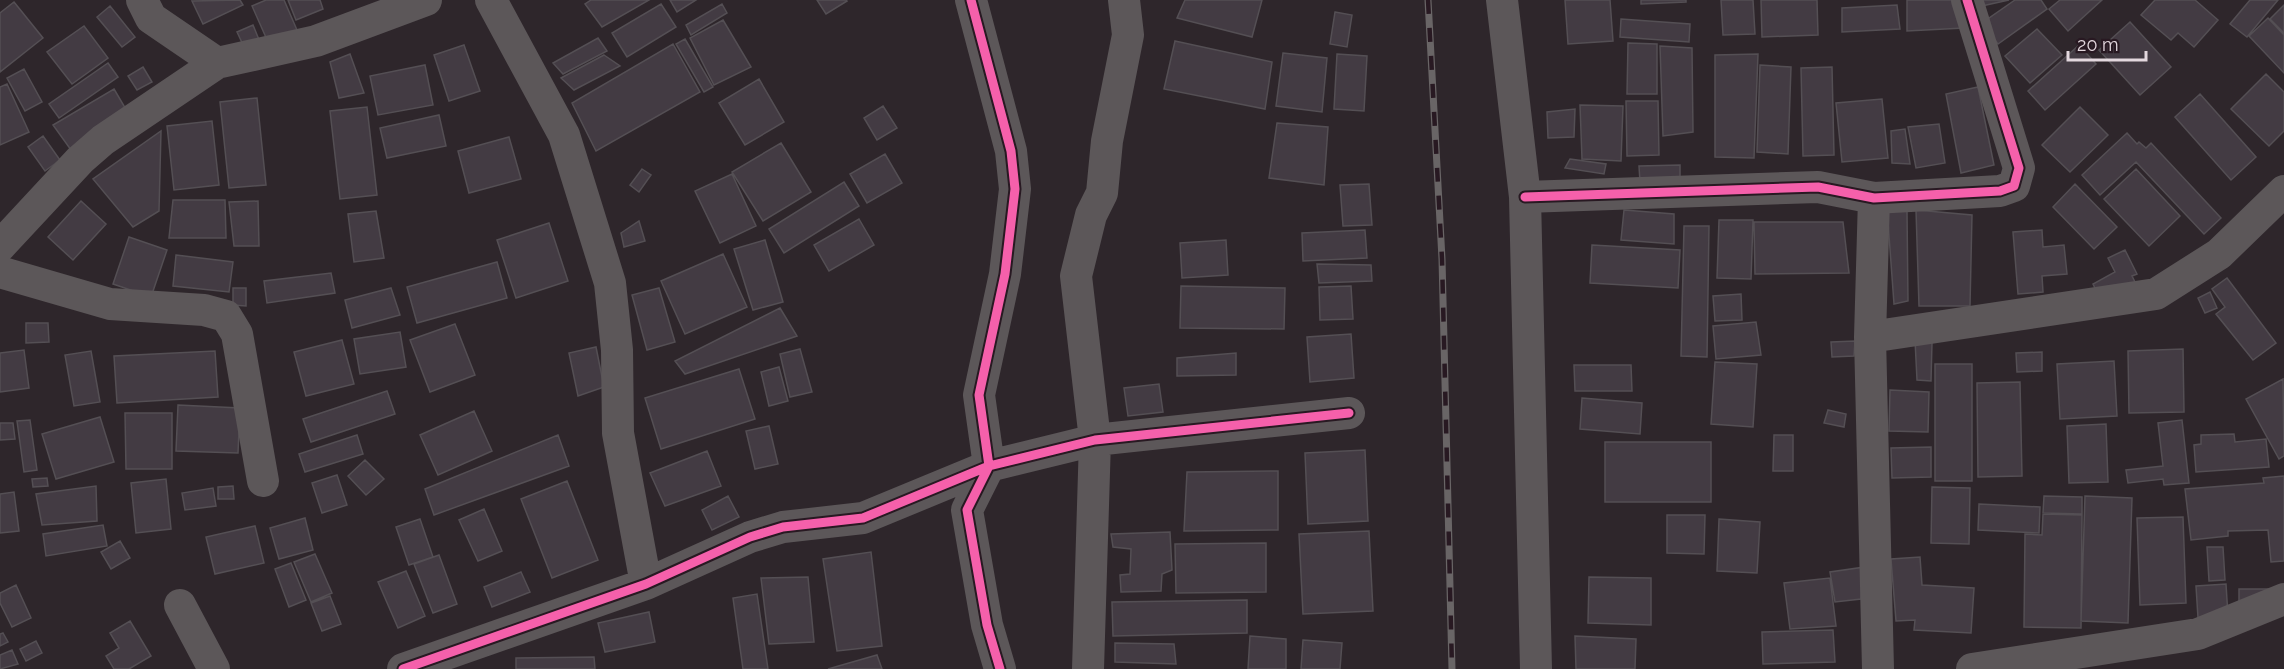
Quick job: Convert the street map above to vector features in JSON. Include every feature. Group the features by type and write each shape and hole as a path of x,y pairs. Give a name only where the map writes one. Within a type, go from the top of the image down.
{"street":[{"path":"142,0 151,18 217,63"},
{"path":"0,246 80,160 103,140 217,63 316,41 426,0"},
{"path":"491,0 564,135 610,283 617,351 618,433 646,584"},
{"path":"971,0 1011,151 1016,189 1005,274 979,395 989,466 967,510 987,625 1000,669"},
{"path":"1088,669 1095,440 1076,276 1091,215 1102,193 1107,141 1128,35 1124,0"},
{"path":"1502,0 1525,197 1536,669"},
{"path":"1525,197 1818,187 1875,198 2000,191 2014,186 2019,168 1967,0"},
{"path":"1870,337 2156,294 2220,254 2284,192"},
{"path":"1875,198 1870,337 1878,669"},
{"path":"0,272 110,304 204,310 226,316 237,334 263,481"},
{"path":"403,669 646,584 750,537 783,527 863,518 989,466 1095,440 1349,413"},
{"path":"903,501 967,510"},
{"path":"1972,669 2198,634 2284,599"},
{"path":"180,605 214,669"}],"building":[{"path":"240,0 243,5 203,24 192,1"},
{"path":"266,0 284,0 297,30 268,42 252,6"},
{"path":"288,0 320,0 323,9 296,20"},
{"path":"591,0 649,0 602,27 585,4"},
{"path":"670,0 696,0 677,12"},
{"path":"817,0 846,0 847,1 826,14"},
{"path":"1185,0 1262,0 1252,37 1177,18"},
{"path":"1565,0 1610,0 1613,41 1568,44"},
{"path":"1641,0 1686,0 1686,2 1641,4"},
{"path":"1721,0 1753,0 1755,34 1723,35"},
{"path":"1761,0 1817,0 1818,35 1762,37"},
{"path":"1907,0 1963,0 1964,28 1907,31"},
{"path":"1976,0 2009,0 1977,7"},
{"path":"2015,0 2041,0 2047,9 1998,44 1982,23"},
{"path":"2060,0 2102,0 2068,31 2049,9"},
{"path":"2155,0 2195,0 2218,20 2194,47 2178,33 2171,40 2141,15"},
{"path":"2250,0 2278,0 2247,37 2230,24"},
{"path":"14,2 43,38 0,72 0,13"},
{"path":"661,4 676,27 627,57 612,33"},
{"path":"722,4 727,13 691,35 686,25"},
{"path":"1897,5 1900,29 1842,32 1842,8"},
{"path":"2284,5 2284,33 2270,19"},
{"path":"110,6 135,37 122,47 97,17"},
{"path":"1335,12 1352,15 1347,47 1330,44"},
{"path":"2268,18 2284,35 2284,73 2249,36"},
{"path":"1621,19 1690,24 1689,42 1620,37"},
{"path":"723,20 751,67 714,85 690,38"},
{"path":"2130,22 2171,67 2140,95 2099,50"},
{"path":"253,25 260,42 245,49 237,32"},
{"path":"84,26 108,58 72,84 47,52"},
{"path":"2037,29 2062,55 2030,83 2005,56"},
{"path":"598,38 607,51 563,74 553,63"},
{"path":"685,39 713,87 704,92 676,44"},
{"path":"1175,41 1272,62 1265,109 1164,89"},
{"path":"1628,43 1657,44 1657,94 1627,94"},
{"path":"673,44 700,92 596,151 572,103"},
{"path":"464,45 480,91 449,101 434,55"},
{"path":"2079,45 2096,64 2045,110 2028,91"},
{"path":"1660,46 1692,48 1693,132 1663,136"},
{"path":"1283,53 1327,58 1322,112 1276,106"},
{"path":"350,54 364,93 339,98 330,62"},
{"path":"1337,54 1367,56 1364,111 1334,109"},
{"path":"1758,54 1754,158 1715,157 1715,55"},
{"path":"604,55 620,66 574,90 561,78"},
{"path":"108,63 118,77 59,118 49,104"},
{"path":"425,65 433,105 378,115 370,76"},
{"path":"1760,65 1791,67 1788,154 1757,152"},
{"path":"143,67 152,82 137,90 128,76"},
{"path":"1832,67 1834,155 1803,156 1801,68"},
{"path":"24,69 42,102 25,111 7,78"},
{"path":"2266,74 2284,92 2284,131 2269,146 2231,109"},
{"path":"759,79 784,122 745,145 719,103"},
{"path":"7,84 29,132 0,145 0,87"},
{"path":"1978,87 1994,165 1961,173 1946,94"},
{"path":"114,89 127,111 71,150 53,125"},
{"path":"2200,94 2256,157 2231,180 2175,117"},
{"path":"257,98 266,185 229,188 220,102"},
{"path":"1882,99 1888,158 1842,162 1836,103"},
{"path":"1626,101 1658,101 1659,155 1627,156"},
{"path":"1580,105 1623,106 1621,161 1582,159"},
{"path":"883,106 897,128 877,140 864,118"},
{"path":"367,107 377,195 340,199 330,111"},
{"path":"2080,107 2108,135 2070,172 2042,145"},
{"path":"1575,109 1574,137 1548,138 1547,112"},
{"path":"439,115 446,146 387,158 380,128"},
{"path":"212,121 219,185 174,190 167,126"},
{"path":"1277,123 1328,127 1324,185 1269,178"},
{"path":"1939,124 1945,163 1916,168 1908,127"},
{"path":"1905,129 1910,164 1892,163 1891,131"},
{"path":"161,131 159,211 133,227 93,179"},
{"path":"2127,133 2137,144 2139,142 2146,148 2151,143 2221,218 2204,234 2136,162 2100,195 2082,175"},
{"path":"43,136 60,160 45,171 28,147"},
{"path":"509,137 521,179 469,193 458,151"},
{"path":"781,143 811,192 763,221 732,172"},
{"path":"885,154 902,183 867,203 850,174"},
{"path":"1570,159 1606,164 1604,174 1565,168"},
{"path":"1680,165 1680,182 1640,182 1639,166"},
{"path":"642,169 651,175 639,192 630,185"},
{"path":"2136,169 2180,216 2149,246 2104,199"},
{"path":"732,174 756,226 720,243 695,191"},
{"path":"844,182 859,206 784,253 769,229"},
{"path":"1369,184 1372,225 1343,226 1340,185"},
{"path":"2075,184 2117,227 2094,249 2053,207"},
{"path":"173,200 225,200 226,238 169,238"},
{"path":"81,201 106,224 73,260 48,237"},
{"path":"258,201 259,246 234,246 229,202"},
{"path":"1887,208 1907,211 1908,301 1894,304"},
{"path":"1624,210 1674,214 1674,244 1621,240"},
{"path":"1916,210 1972,215 1970,306 1919,306"},
{"path":"376,211 384,258 354,262 348,214"},
{"path":"859,219 874,245 829,271 814,245"},
{"path":"1719,220 1753,220 1751,279 1717,278"},
{"path":"639,221 645,241 624,247 621,233"},
{"path":"1754,222 1843,222 1849,273 1755,274"},
{"path":"549,223 568,281 516,298 497,240"},
{"path":"1684,226 1709,226 1707,357 1681,356"},
{"path":"1365,230 1367,258 1303,261 1302,233"},
{"path":"2042,230 2043,247 2064,245 2067,274 2042,276 2043,292 2018,294 2013,232"},
{"path":"129,237 167,250 151,297 113,284"},
{"path":"765,240 783,302 753,310 734,249"},
{"path":"1226,240 1228,275 1182,278 1180,243"},
{"path":"1592,245 1680,250 1678,288 1590,283"},
{"path":"2125,250 2137,274 2132,276 2135,282 2101,300 2093,284 2115,272 2108,258"},
{"path":"723,254 747,307 685,334 661,281"},
{"path":"176,255 233,262 229,292 173,286"},
{"path":"497,262 507,298 417,323 407,287"},
{"path":"1317,264 1371,265 1372,281 1319,283"},
{"path":"331,273 335,293 267,303 264,281"},
{"path":"2227,278 2276,343 2253,360 2216,314 2225,307 2212,289"},
{"path":"1181,286 1285,288 1284,329 1180,328"},
{"path":"1351,286 1353,319 1320,320 1319,287"},
{"path":"233,288 246,288 246,306 233,305"},
{"path":"391,288 400,315 352,328 345,300"},
{"path":"659,288 675,342 647,350 632,295"},
{"path":"2210,292 2217,308 2205,313 2198,298"},
{"path":"1741,294 1742,320 1715,321 1713,296"},
{"path":"780,308 797,336 685,374 675,361"},
{"path":"1756,322 1761,355 1716,359 1713,326"},
{"path":"26,323 48,323 49,342 26,343"},
{"path":"455,324 475,375 430,392 410,340"},
{"path":"400,332 406,367 360,374 354,339"},
{"path":"1351,334 1354,378 1310,382 1307,337"},
{"path":"342,340 354,384 306,396 294,352"},
{"path":"1915,340 1932,343 1931,381 1917,380"},
{"path":"1855,341 1854,356 1832,357 1831,342"},
{"path":"596,347 604,387 578,396 569,353"},
{"path":"800,349 812,392 790,397 780,354"},
{"path":"2183,349 2184,412 2129,413 2128,351"},
{"path":"24,350 29,388 0,392 0,353"},
{"path":"91,351 100,402 74,406 65,355"},
{"path":"215,351 218,397 117,403 114,356"},
{"path":"2042,352 2042,371 2017,372 2016,353"},
{"path":"1236,353 1236,375 1177,376 1177,358"},
{"path":"2114,361 2117,416 2060,419 2057,364"},
{"path":"1715,362 1757,364 1753,427 1711,424"},
{"path":"1935,364 1972,364 1972,481 1935,481"},
{"path":"1574,365 1631,365 1632,391 1575,391"},
{"path":"779,367 788,401 769,406 761,372"},
{"path":"739,369 755,419 661,449 645,398"},
{"path":"2283,379 2284,456 2279,459 2246,399"},
{"path":"2020,382 2022,476 1978,477 1977,383"},
{"path":"1159,384 1163,412 1128,416 1124,388"},
{"path":"1890,390 1929,392 1928,432 1889,431"},
{"path":"387,391 395,414 311,442 303,419"},
{"path":"1582,398 1642,403 1640,434 1580,429"},
{"path":"178,405 240,408 238,453 176,451"},
{"path":"1828,410 1846,414 1844,427 1824,423"},
{"path":"474,411 492,451 438,475 420,435"},
{"path":"125,413 172,413 172,469 126,469"},
{"path":"100,417 114,462 56,479 42,434"},
{"path":"30,420 37,470 24,472 17,421"},
{"path":"2182,420 2189,483 2164,485 2163,479 2128,483 2126,470 2163,466 2158,423"},
{"path":"0,423 13,423 15,439 0,440"},
{"path":"2106,424 2108,482 2069,483 2067,426"},
{"path":"769,426 778,464 755,469 746,431"},
{"path":"2234,434 2235,442 2266,439 2269,467 2196,472 2194,445 2201,444 2201,435"},
{"path":"357,435 363,454 305,472 299,454"},
{"path":"558,435 569,466 434,515 425,489"},
{"path":"1774,435 1793,435 1793,471 1773,471"},
{"path":"1605,442 1711,442 1711,502 1605,502"},
{"path":"1931,447 1931,477 1892,478 1891,448"},
{"path":"1365,450 1368,521 1308,524 1305,453"},
{"path":"707,451 721,486 665,506 650,473"},
{"path":"365,460 384,479 366,495 348,476"},
{"path":"1278,471 1278,530 1184,531 1187,472"},
{"path":"337,475 347,505 322,513 312,483"},
{"path":"2284,476 2284,561 2271,562 2268,530 2228,531 2228,536 2191,540 2185,489 2264,483 2263,478"},
{"path":"47,478 48,486 33,487 32,479"},
{"path":"166,479 171,529 136,533 131,483"},
{"path":"567,481 598,560 552,578 521,499"},
{"path":"96,486 97,521 42,525 36,494"},
{"path":"233,486 234,499 218,499 218,487"},
{"path":"1932,487 1970,488 1969,544 1931,543"},
{"path":"213,488 216,506 185,510 182,493"},
{"path":"14,492 19,531 0,533 0,494"},
{"path":"728,496 739,517 712,530 702,510"},
{"path":"2044,496 2082,497 2082,514 2043,513"},
{"path":"2085,496 2132,498 2128,623 2081,621"},
{"path":"1979,504 2040,507 2039,533 1978,530"},
{"path":"484,509 502,551 478,561 459,520"},
{"path":"2043,514 2082,515 2081,628 2024,627 2025,534 2042,535"},
{"path":"1667,515 1705,515 1704,554 1667,553"},
{"path":"2183,517 2186,603 2140,605 2137,518"},
{"path":"305,518 313,550 279,559 270,528"},
{"path":"420,519 433,557 409,565 396,527"},
{"path":"1719,519 1760,522 1757,573 1717,571"},
{"path":"103,525 107,546 46,556 43,534"},
{"path":"255,526 264,563 215,574 206,537"},
{"path":"1369,531 1373,611 1303,614 1299,534"},
{"path":"1170,532 1172,570 1162,574 1161,591 1121,592 1120,575 1130,574 1131,549 1113,547 1111,534"},
{"path":"120,541 130,558 111,569 101,552"},
{"path":"1266,543 1266,592 1176,593 1175,544"},
{"path":"2207,547 2223,547 2225,580 2209,581"},
{"path":"871,552 882,646 837,651 823,559"},
{"path":"315,554 332,593 311,602 294,562"},
{"path":"439,555 457,604 433,613 414,564"},
{"path":"1920,557 1922,585 1974,588 1971,633 1914,630 1915,620 1896,621 1891,559"},
{"path":"291,563 306,600 289,607 275,569"},
{"path":"1865,567 1861,599 1835,602 1830,572"},
{"path":"406,571 425,616 398,628 378,582"},
{"path":"521,572 530,592 492,607 484,587"},
{"path":"808,577 814,642 769,644 761,578"},
{"path":"1589,577 1651,578 1651,625 1588,623"},
{"path":"1830,578 1836,626 1790,629 1784,583"},
{"path":"2226,584 2228,616 2198,618 2196,586"},
{"path":"16,585 31,618 12,627 0,603 0,593"},
{"path":"2239,589 2271,589 2239,602"},
{"path":"757,594 768,669 743,669 733,598"},
{"path":"330,596 341,624 322,631 311,603"},
{"path":"1247,600 1247,633 1113,636 1112,602"},
{"path":"649,612 655,642 605,652 598,623"},
{"path":"130,621 151,656 129,669 114,669 106,656 119,648 110,633"},
{"path":"1833,630 1835,662 1763,664 1762,632"},
{"path":"3,633 8,642 0,646 0,634"},
{"path":"1250,636 1286,639 1286,669 1248,669"},
{"path":"1575,636 1636,639 1635,669 1576,669"},
{"path":"1303,640 1342,643 1340,669 1301,669"},
{"path":"36,641 42,653 26,661 20,649"},
{"path":"1115,643 1174,644 1176,664 1115,662"},
{"path":"12,650 18,664 0,669 0,655"},
{"path":"877,655 882,669 828,669"},
{"path":"594,657 595,669 516,669 516,658"}],"railway":[{"path":"1428,0 1442,259 1452,669"}],"cycle path":[{"path":"971,0 1011,151 1015,189 1005,274 979,395 989,466 967,510 987,625 1000,669"},
{"path":"1525,197 1818,187 1874,198 2000,191 2014,186 2019,168 1967,0"},
{"path":"403,669 646,584 750,537 783,527 863,518 989,466 1095,440 1349,413"}]}
